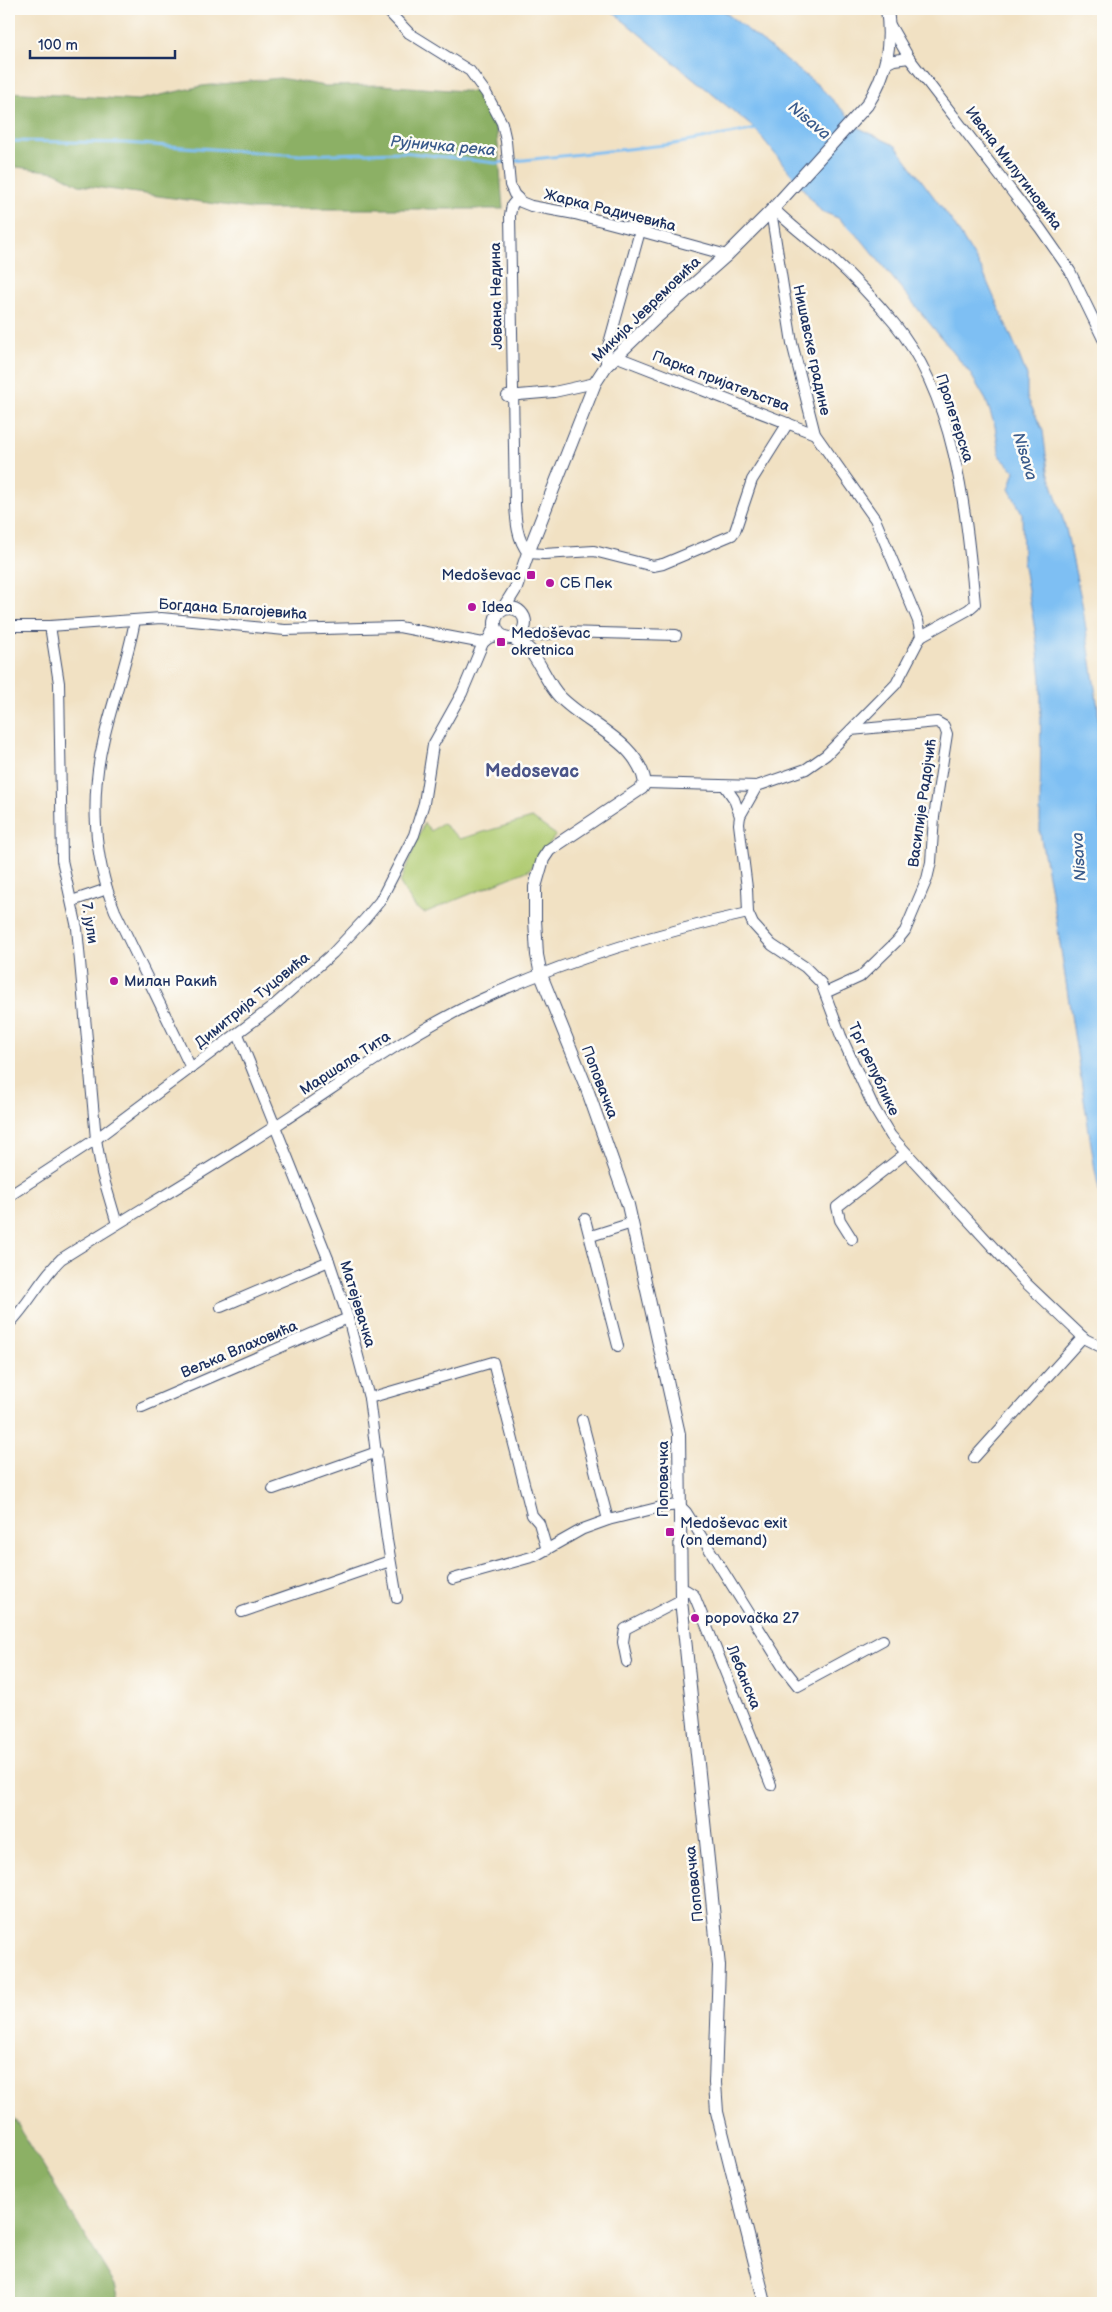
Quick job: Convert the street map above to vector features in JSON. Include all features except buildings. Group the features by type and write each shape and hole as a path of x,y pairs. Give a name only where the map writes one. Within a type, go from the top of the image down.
{"street":[{"path":"386,9 409,33 470,71 491,101 502,123 506,141 510,185 518,198"},
{"name":"Ивана Милутиновића","path":"792,188 867,105 877,88 886,64 889,23 887,9"},
{"name":"Ивана Милутиновића","path":"889,23 909,58 1040,228 1065,264 1085,298 1103,339"},
{"path":"886,64 894,60 909,58"},
{"name":"Микија Јевремовића","path":"504,635 496,616 503,609 516,588 595,383 615,356 726,256 792,188"},
{"name":"Жарка Радичевића","path":"518,198 531,206 575,214 726,256"},
{"name":"Јована Недина","path":"518,198 512,205 510,215 509,396 516,524 521,542 528,553"},
{"name":"Нишавске градине","path":"772,209 792,343 816,434 875,519 918,621 920,636"},
{"name":"Пролетерска","path":"772,209 832,258 894,323 908,341 922,365 936,400 958,479 967,534 974,604 968,610 920,636"},
{"path":"606,366 606,354 640,231"},
{"name":"Парка пријатељства","path":"615,356 816,434"},
{"path":"509,396 554,392 595,383"},
{"path":"528,553 594,551 653,566 663,564 732,534 735,531 752,480 788,423"},
{"path":"516,588 526,621 504,635 530,650 562,699 602,728 635,759 642,768 645,783 757,786 806,770 826,755 896,684 920,636"},
{"path":"503,609 513,607 522,612"},
{"name":"Богдана Благојевића","path":"9,626 50,626 161,618 285,630 399,627 504,635 564,632 676,635"},
{"path":"135,620 99,762 96,829 99,854 107,889 191,1068"},
{"name":"7. јули","path":"50,626 59,683 62,860 77,928 96,1139 102,1173 117,1224"},
{"name":"Димитрија Туцовића","path":"9,1196 96,1139 271,1008 333,953 380,901 414,835 420,818 427,789 433,745 462,693 504,635"},
{"name":"Василије Радојчић","path":"826,993 860,977 897,942 905,931 927,879 931,862 934,817 947,734 944,726 937,722 851,730"},
{"name":"Поповачка","path":"645,783 642,788 552,846 546,854 535,887 537,954 541,975 587,1089 632,1223 679,1434 681,1595 719,1966 715,2083 717,2112 764,2303"},
{"path":"725,786 734,799 740,816"},
{"path":"740,816 757,786"},
{"name":"Трг републике","path":"740,816 739,834 746,872 748,913 762,936 809,971 821,983 841,1036 874,1108 891,1136 1026,1282 1083,1337 1099,1346"},
{"path":"72,900 107,889"},
{"name":"Маршала Тита","path":"9,1324 29,1301 47,1272 61,1259 276,1126 439,1021 480,1000 565,965 672,930 748,913"},
{"name":"Матејевачка","path":"238,1034 329,1261 348,1318 369,1398 390,1561 397,1598"},
{"path":"852,1239 840,1220 837,1207 906,1154"},
{"path":"585,1219 591,1236 618,1346"},
{"path":"591,1236 632,1223"},
{"path":"221,1307 329,1261"},
{"name":"Вељка Влаховића","path":"142,1407 348,1318"},
{"path":"974,1458 1083,1337"},
{"path":"369,1398 493,1362 532,1515 539,1523 547,1550"},
{"path":"582,1420 608,1520"},
{"path":"273,1489 377,1452"},
{"path":"453,1579 535,1556 583,1529 608,1520 661,1507 679,1505 686,1512 783,1667 798,1686 883,1640"},
{"path":"242,1612 390,1561"},
{"name":"Лебанска","path":"681,1595 686,1590 694,1595 771,1785"},
{"path":"627,1662 622,1642 626,1630 681,1595"}],"green space":[{"path":"280,78 325,86 381,85 478,92 493,119 497,132 503,209 252,209 79,185 55,172 9,166 9,92 138,100 202,86"},
{"path":"532,818 556,835 529,870 424,913 415,907 400,883 424,823 431,831 442,823 460,839"},
{"path":"9,2110 115,2285 120,2303 9,2303"}],"water":[{"name":"Nisava","path":"609,9 721,9 819,86 861,129 896,146 954,224 981,268 1015,345 1027,376 1027,397 1043,431 1048,471 1066,529 1082,603 1098,708 1100,819 1103,846 1103,1210 1095,1170 1056,918 1040,833 1041,679 1037,642 1023,561 1022,513 1009,489 1015,471 1000,457 995,426 986,400 970,373 861,239 838,218 821,211 755,129"}],"waterway":[{"name":"Рујничка река","path":"9,141 125,143 299,155 403,152 496,163 674,144 757,129"}],"place":[{"name":"Medoševac","path":"531,575"},
{"name":"СБ Пек","path":"550,583"},
{"name":"Idea","path":"472,607"},
{"name":"Medoševac okretnica","path":"501,642"},
{"name":"Милан Ракић","path":"114,981"},
{"name":"Medoševac exit (on demand)","path":"670,1532"},
{"name":"popovačka 27","path":"695,1618"}],"district":[{"name":"Medosevac","path":"532,771"}]}
